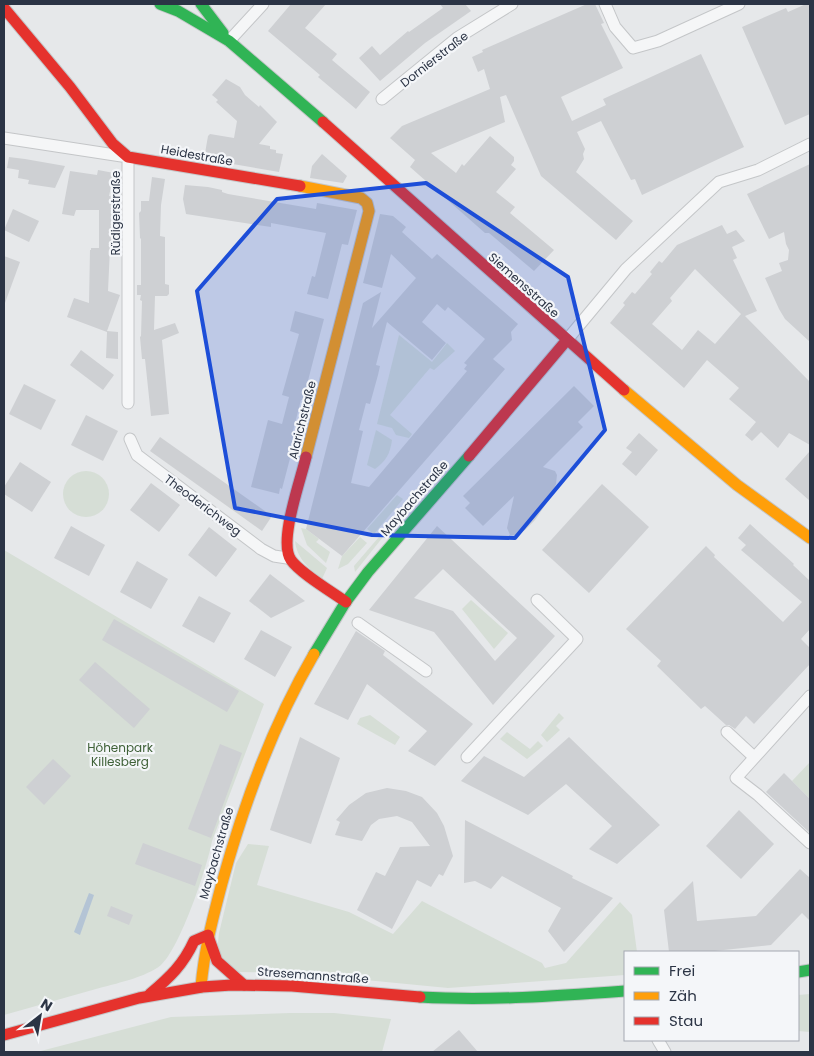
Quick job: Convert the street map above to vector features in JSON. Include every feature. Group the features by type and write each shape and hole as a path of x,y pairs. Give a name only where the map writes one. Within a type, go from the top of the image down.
{"main road":[{"name":"Siemensstraße","path":"160,4 178,11 229,41 349,144 566,341 737,485 810,538"},
{"name":"Siemensstraße","path":"201,4 229,41"},
{"name":"Rüdigerstraße","path":"4,8 70,87 113,144 128,157"},
{"name":"Heidestraße","path":"128,157 362,198 367,202 368,218"},
{"name":"Alarichstraße","path":"287,558 285,546 287,531 368,218"},
{"name":"Maybachstraße","path":"201,987 202,963 228,858 256,769 292,693 346,602 361,582 566,341"},
{"path":"287,558 346,602"},
{"path":"148,996 176,971 186,958 194,941 208,935 217,961 244,985"},
{"name":"Stresemannstraße","path":"4,1035 148,996 201,987 244,985 289,986 442,998 483,999 624,991"}],"street":[{"path":"229,41 263,4"},
{"name":"Dornierstraße","path":"382,99 457,38 512,4"},
{"path":"605,4 615,27 633,48 658,41 739,4"},
{"name":"Heidestraße","path":"4,138 128,157"},
{"name":"Maybachstraße","path":"566,341 626,269 719,182 758,170 810,144"},
{"name":"Rüdigerstraße","path":"128,157 128,403"},
{"name":"Theoderichweg","path":"130,439 136,455 261,549 274,556 287,558"},
{"path":"467,757 577,639 537,600"},
{"path":"358,623 426,671"},
{"path":"810,696 736,778 758,795 810,844"},
{"path":"728,732 754,757"}],"highlighted area":[{"path":"426,183 568,277 605,430 515,538 372,535 235,508 197,291 277,199"}],"green space":[{"path":"399,335 432,362 447,343 455,351 434,370 430,368 390,415 412,434 409,438 396,435 392,428 377,424"},
{"path":"376,430 392,440 387,457 375,469 367,465"},
{"path":"81,471 91,471 105,481 109,494 105,507 99,513 91,517 81,517 67,507 63,499 63,489 73,475"},
{"path":"397,495 403,499 374,534 367,529"},
{"path":"415,495 417,497 355,572 354,566"},
{"path":"301,528 306,529 319,539 316,542 330,552 326,563 307,545"},
{"path":"360,537 367,543 348,564 338,569 342,556"},
{"path":"295,541 327,568 322,579 301,558"},
{"name":"Höhenpark Killesberg","path":"4,550 264,704 212,841 192,907 176,942 161,965 130,980 4,1015"},
{"path":"471,600 508,633 494,649 462,609"},
{"path":"559,713 564,718 556,726 560,730 547,742 541,735"},
{"path":"370,715 400,737 395,745 357,724 360,718"},
{"path":"507,732 530,749 538,741 543,746 527,759 500,739"},
{"path":"810,762 810,799 792,781"},
{"path":"248,844 269,846 257,885 349,912 393,934 422,901 542,963 545,968 566,963 620,902 632,915 637,951 624,951 624,975 448,988 293,973 237,972 217,952 219,933 236,863"},
{"path":"810,994 810,1032 799,1031 799,995"},
{"path":"334,1013 391,1019 382,1052 37,1052 171,1017"}],"water":[{"path":"89,893 94,895 80,935 74,932"}],"building":[{"path":"291,4 326,4 305,28 337,54 332,60 370,92 356,109 318,77 320,75 268,31"},
{"path":"440,4 465,4 471,11 425,43 380,81 359,58 372,46 380,55 408,31 443,8"},
{"path":"587,4 595,4 604,23 601,24 623,68 561,97 572,121 606,105 603,99 701,54 744,147 642,195 635,179 631,180 601,121 577,132 585,149 584,159 576,172 633,221 616,240 541,176 506,95 500,97 505,122 431,153 456,173 462,164 464,166 490,136 514,157 511,165 516,169 496,192 515,207 510,213 554,250 534,271 489,233 485,233 410,167 415,160 390,138 402,126 490,89 484,69 478,72 472,57 483,52 482,50"},
{"path":"810,4 810,114 785,125 742,27 786,8 788,12"},
{"path":"226,79 240,87 245,95 259,107 260,105 277,122 259,144 270,146 270,149 276,150 276,153 283,154 279,172 204,159 210,134 234,138 237,121 216,102 218,100 212,95"},
{"path":"322,154 347,176 343,183 310,178 312,166"},
{"path":"9,157 65,166 55,188 28,184 29,180 18,178 19,170 7,168"},
{"path":"810,164 810,342 785,319 765,278 782,271 779,263 788,260 789,250 784,232 769,239 747,194"},
{"path":"98,170 114,173 109,196 115,197 114,248 110,248 108,291 120,295 107,331 118,332 118,359 106,358 107,332 67,317 74,298 89,303 90,250 91,248 99,248 99,210 76,210 74,216 62,214 70,171 97,175"},
{"path":"152,177 165,179 161,205 160,236 165,237 165,284 169,285 169,294 167,296 155,296 154,330 175,323 179,333 162,340 169,414 151,416 145,359 142,359 140,337 142,301 140,300 141,295 137,295 137,285 141,285 139,213 141,211 141,201 149,201"},
{"path":"185,185 208,187 222,190 222,192 228,194 316,209 317,203 357,210 348,245 342,244 328,299 307,294 312,276 315,277 326,233 271,223 271,227 186,214 183,199"},
{"path":"13,209 39,221 29,242 4,230"},
{"path":"380,214 393,216 406,227 402,232 432,259 437,254 518,324 511,332 512,340 493,359 505,369 342,556 306,529 363,303 381,292 372,328 416,278 391,254 382,288 363,283","holes":["437,304 445,311 448,307 485,339 464,363 467,365 464,369 467,371 369,487 351,483 363,431 359,430 366,403 370,404 378,375 380,366 376,365 387,322 432,360 446,343 422,322"]},
{"path":"722,225 727,234 736,230 745,241 732,247 737,258 733,260 757,311 745,316 810,382 810,445 789,433 778,448 761,432 752,441 745,435 756,422 729,399 739,388 707,360 684,388 610,323 625,305 623,303 632,292 635,294 652,274 650,272 659,261 662,263 677,245","holes":["695,269 741,314 715,344 698,330 682,350 652,324 672,301 670,298"]},
{"path":"4,256 20,262 5,303 4,303"},
{"path":"295,311 324,319 293,431 291,447 293,447 279,494 251,487 268,420 282,424 289,397 282,395 299,334 290,331"},
{"path":"81,350 114,375 103,390 70,365"},
{"path":"24,384 56,400 41,430 9,414"},
{"path":"574,386 594,406 578,422 583,427 543,467 555,471 557,475 556,484 548,501 535,520 525,530 516,535 510,535 507,528 514,496 483,526 465,508 470,503 463,496"},
{"path":"86,415 118,431 103,461 71,445"},
{"path":"639,433 658,450 636,476 622,464 632,452 626,448"},
{"path":"160,437 272,516 262,531 150,451"},
{"path":"810,451 810,501 785,479"},
{"path":"20,462 51,482 32,512 4,494 4,487"},
{"path":"151,483 180,505 159,532 130,510"},
{"path":"602,484 649,527 589,593 542,550"},
{"path":"750,524 810,581 810,629 801,639 810,648 810,664 754,724 746,716 735,729 726,725 705,706 701,709 657,666 661,661 626,629 706,546 715,555 714,557 783,622 802,602 741,550 746,545 738,538"},
{"path":"71,526 105,545 89,576 54,558"},
{"path":"437,526 555,636 493,705 434,632 369,610","holes":["443,569 517,638 495,661 453,611 414,598"]},
{"path":"209,527 237,549 216,577 188,555"},
{"path":"137,561 168,579 151,609 120,592"},
{"path":"270,574 305,601 271,618 249,601"},
{"path":"199,596 231,613 214,643 182,626"},
{"path":"114,619 239,691 227,712 102,640"},
{"path":"261,630 292,647 275,677 244,659"},
{"path":"356,631 385,651 383,655 473,724 435,766 408,751 427,731 367,684 348,720 314,704"},
{"path":"95,662 150,709 134,728 79,680"},
{"path":"300,737 340,758 311,844 270,830"},
{"path":"569,737 660,825 617,864 589,849 612,826 566,784 528,815 461,781 484,756 524,777"},
{"path":"220,744 242,753 211,838 188,829"},
{"path":"53,759 71,776 44,805 26,787"},
{"path":"784,773 810,799 810,833 766,792"},
{"path":"387,788 406,791 422,797 437,813 444,826 453,856 443,876 439,874 431,887 417,880 392,929 357,910 376,872 385,876 400,847 430,846 412,822 397,816 379,819 371,825 362,841 335,835 340,822 336,820 349,805 366,793"},
{"path":"739,810 774,844 741,879 706,846"},
{"path":"465,820 613,898 564,952 548,931 561,908 502,876 491,889 475,881 464,883"},
{"path":"143,843 202,865 195,886 135,864"},
{"path":"800,869 810,878 810,921 802,913 771,945 714,951 669,951 664,910 693,881 697,921 756,916"},
{"path":"111,906 133,915 129,925 107,916"},
{"path":"459,1030 478,1052 432,1052"}],"traffic: fast":[{"path":"160,4 178,11 229,41 323,122"},
{"path":"201,4 223,33"},
{"path":"314,654 345,603 368,572 469,456"},
{"path":"799,972 810,970"},
{"path":"420,997 497,998 624,991"}],"traffic: slow":[{"path":"300,186 361,198 367,203 369,211 306,457"},
{"path":"624,390 737,485 810,538"},
{"path":"201,987 212,921 250,794 272,737 314,654"}],"traffic: jam":[{"path":"4,8 70,87 113,144 128,157 300,186"},
{"path":"323,122 624,390"},
{"path":"469,456 566,341"},
{"path":"306,457 289,525 288,551 291,560 301,571 346,602"},
{"path":"150,994 175,970 194,941 208,935"},
{"path":"208,936 217,961 244,985"},
{"path":"4,1035 139,998 202,987 232,985 292,986 420,997"}]}
